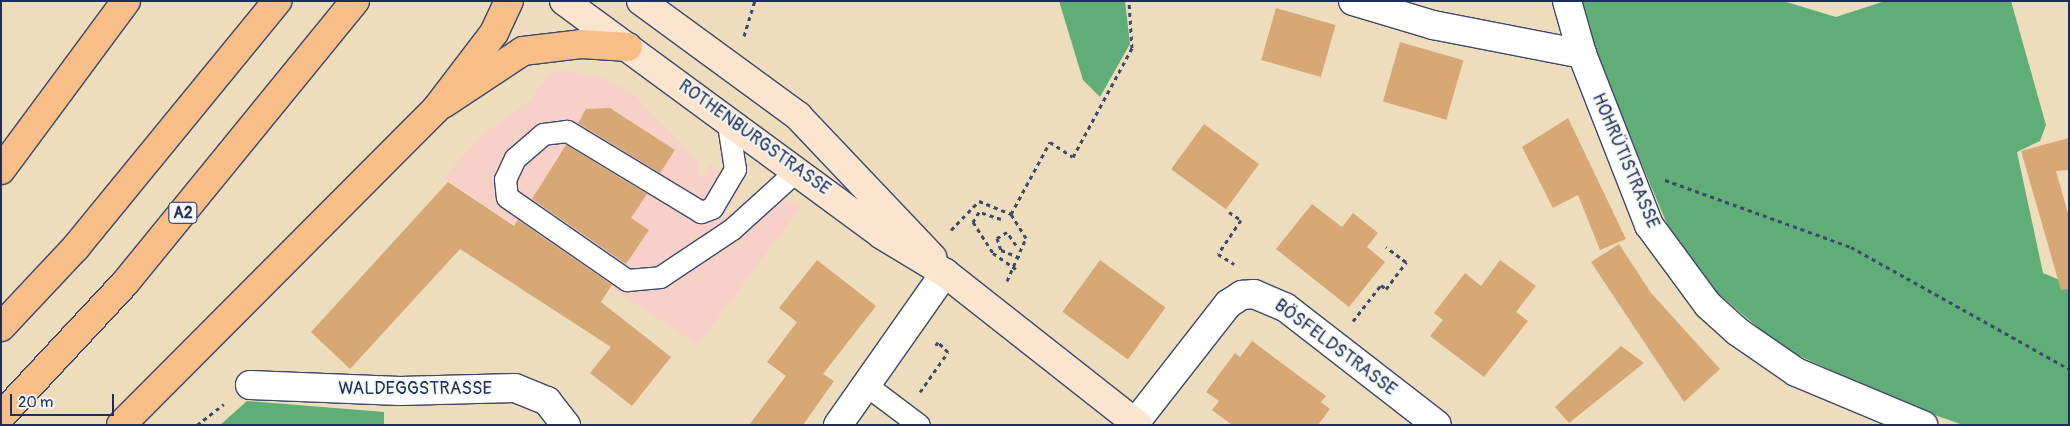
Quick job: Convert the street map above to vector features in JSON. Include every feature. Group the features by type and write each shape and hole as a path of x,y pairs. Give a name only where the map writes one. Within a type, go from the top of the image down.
{"highway":[{"path":"1,170 126,1"},
{"path":"1,327 76,247 277,1"},
{"name":"A2","path":"1,416 124,283 355,1"},
{"path":"122,425 436,108 494,33 509,1"},
{"path":"436,108 523,51 581,44 628,47"}],"main road":[{"name":"ROTHENBURGSTRASSE","path":"564,1 727,118 882,235 945,273 1136,424"},
{"name":"ROTHENBURGSTRASSE","path":"641,1 798,116 896,214 945,273"}],"street":[{"path":"1353,1 1433,25 1582,54"},
{"name":"HOHRÜTISTRASSE","path":"1567,1 1582,54 1649,225 1708,305 1738,332 1796,372 1923,425"},
{"path":"838,425 945,273"},
{"name":"BÖSFELDSTRASSE","path":"1136,424 1228,304 1242,295 1270,299 1334,345 1437,425"},
{"name":"WALDEGGSTRASSE","path":"250,385 400,392 515,388 547,401 566,425"}],"lane":[{"path":"727,118 735,169 712,208 702,212 567,131 543,134 514,158 505,179 506,198 627,280 660,277 732,229 797,170"},
{"path":"866,386 919,425"}],"path":[{"path":"740,44 755,1"},
{"path":"1011,214 1050,142 1074,156 1132,48 1129,1"},
{"path":"1656,173 1682,188 1851,247 2069,369"},
{"path":"945,236 979,201 1011,214 1026,238 1021,258 1007,281"},
{"path":"1001,219 979,212 973,222 993,253 1016,269"},
{"path":"1224,258 1218,254 1241,220 1229,212"},
{"path":"1016,244 1006,232 997,238 1001,250 1021,258"},
{"path":"1334,345 1381,285 1386,289 1406,262 1386,247"},
{"path":"901,411 915,400 948,352 938,342 932,350"}],"shaded area":[{"path":"560,70 602,78 631,91 699,162 697,174 703,178 710,164 740,188 722,220 751,195 803,204 698,345 443,178 480,137 530,100 550,74"}],"green space":[{"path":"1059,1 1125,1 1130,44 1100,97 1083,80"},
{"path":"1577,1 1783,1 1836,17 1885,1 2011,1 2046,125 2040,141 2017,152 2043,273 2069,284 2069,425 1963,425 1912,407 1782,348 1707,284 1667,224 1580,18"},
{"path":"247,401 384,412 384,425 220,425"}],"building":[{"path":"1276,8 1336,25 1321,77 1261,60"},
{"path":"1400,42 1463,60 1446,120 1383,102"},
{"path":"610,108 675,150 660,173 578,123 586,109"},
{"path":"1568,118 1626,239 1600,250 1578,195 1553,208 1522,147"},
{"path":"1204,124 1259,164 1226,209 1171,169"},
{"path":"2069,138 2069,170 2056,171 2069,217 2069,289 2061,290 2021,151"},
{"path":"566,145 647,194 631,218 649,230 626,264 532,199"},
{"path":"448,182 514,226 518,220 612,285 601,302 671,357 632,406 590,373 611,347 460,249 350,369 311,332"},
{"path":"1312,204 1342,227 1353,213 1378,233 1367,247 1385,262 1349,307 1276,249"},
{"path":"1619,244 1651,293 1720,369 1684,402 1591,262"},
{"path":"817,260 876,306 823,374 834,381 803,425 749,425 786,376 767,362 797,322 779,308"},
{"path":"1100,260 1166,308 1128,359 1062,312"},
{"path":"1500,260 1536,286 1516,312 1528,321 1484,377 1430,336 1443,320 1434,313 1465,273 1481,286"},
{"path":"1252,341 1326,396 1321,402 1330,409 1318,425 1232,425 1212,410 1219,401 1206,392 1235,353 1240,357"},
{"path":"1621,346 1644,363 1569,423 1555,407"}]}
